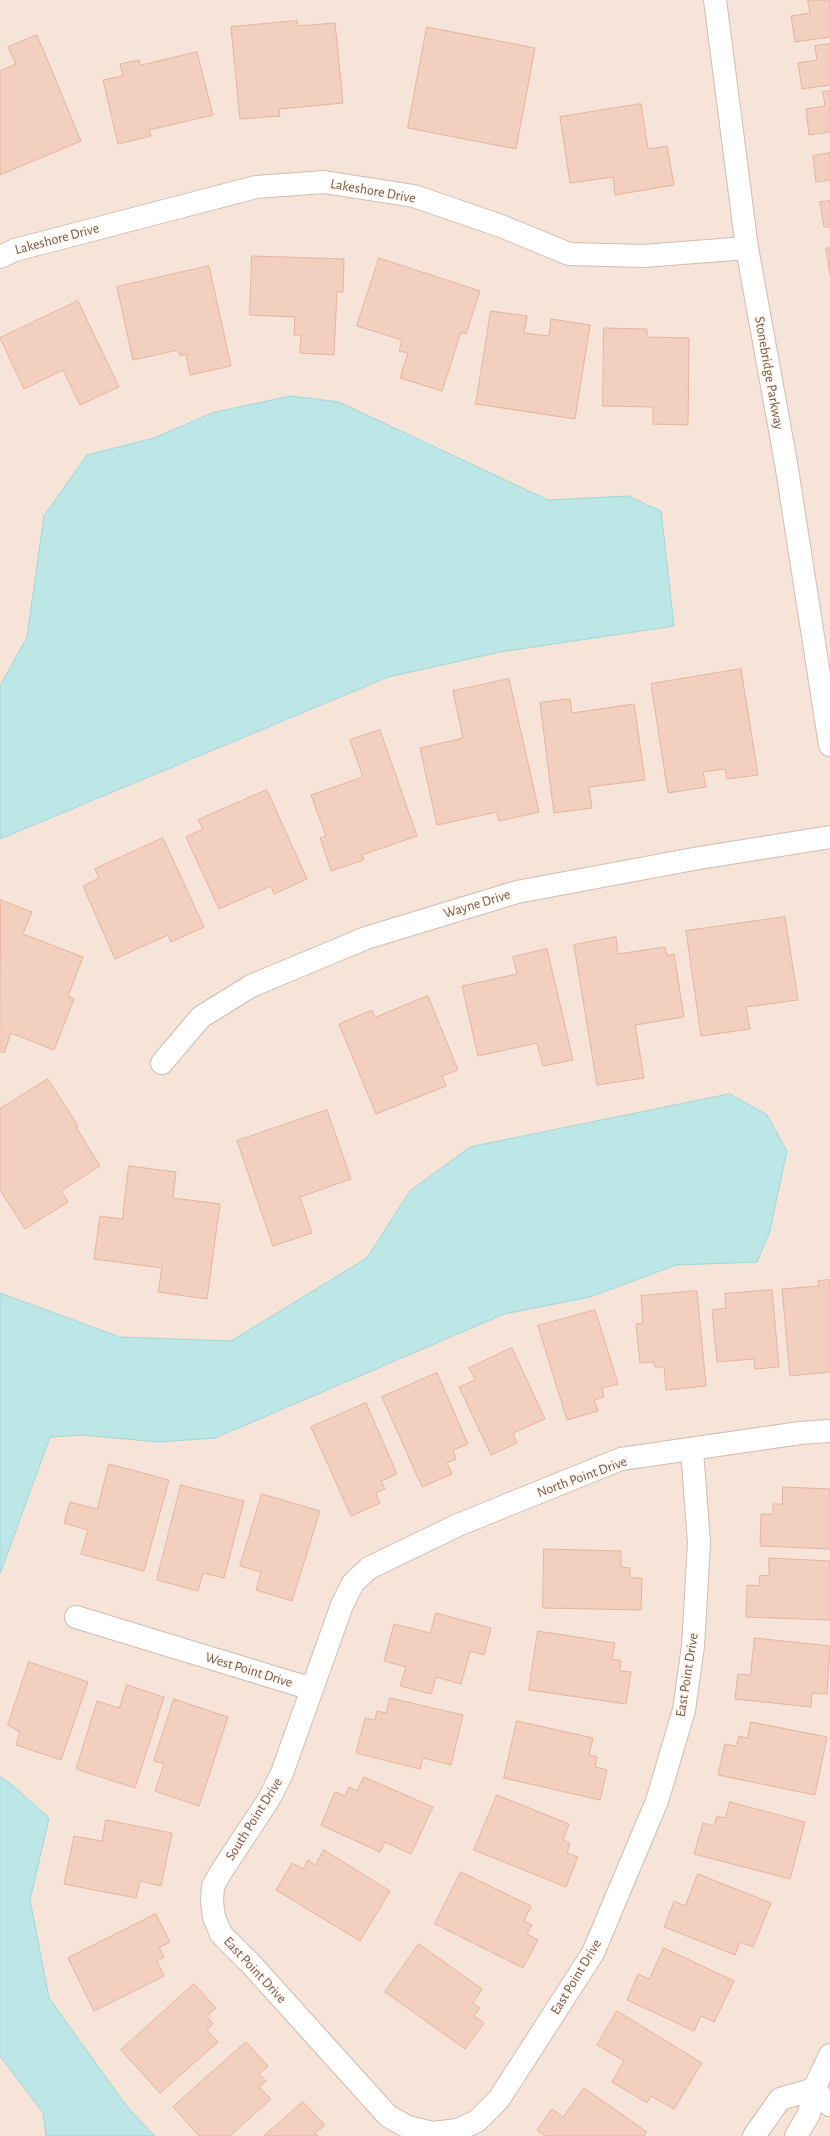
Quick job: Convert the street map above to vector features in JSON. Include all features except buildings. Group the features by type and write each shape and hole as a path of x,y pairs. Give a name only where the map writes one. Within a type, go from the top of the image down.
{"street":[{"name":"Stonebridge Parkway","path":"715,0 746,248 786,462 830,745"},
{"name":"Lakeshore Drive","path":"0,258 15,250 256,187 324,182 414,196 501,226 569,254 643,256 746,248"},
{"name":"Wayne Drive","path":"162,1063 201,1017 251,986 366,938 517,892 699,858 830,837"},
{"name":"North Point Drive","path":"353,1583 369,1568 458,1525 614,1462 800,1433 830,1431"},
{"name":"East Point Drive","path":"212,1902 214,1917 221,1934 252,1964 388,2116 408,2127 432,2133 458,2130 477,2121 499,2099 593,1953 657,1801 684,1710 694,1646 699,1543 692,1450"},
{"name":"West Point Drive","path":"76,1617 312,1689 342,1605 353,1583"},
{"name":"South Point Drive","path":"212,1902 214,1886 220,1872 269,1799 282,1773 312,1689"},
{"path":"796,2136 809,2114 814,2089 829,2058"},
{"path":"814,2089 830,2105"},
{"path":"754,2136 780,2098 814,2089"}],"shaded area":[{"path":"0,0 830,0 830,2136 0,2136"}],"water":[{"path":"291,396 339,402 548,500 628,496 661,511 674,626 500,652 388,677 0,839 0,686 27,637 44,516 87,455 154,438 212,413"},
{"path":"730,1094 767,1115 787,1151 769,1234 757,1262 676,1265 590,1297 504,1314 215,1438 158,1442 83,1435 50,1437 0,1574 0,1293 120,1337 231,1341 367,1258 410,1191 470,1147"},
{"path":"0,1777 11,1784 49,1818 30,1900 49,1998 128,2108 155,2136 46,2136 43,2113 0,2056"}]}
